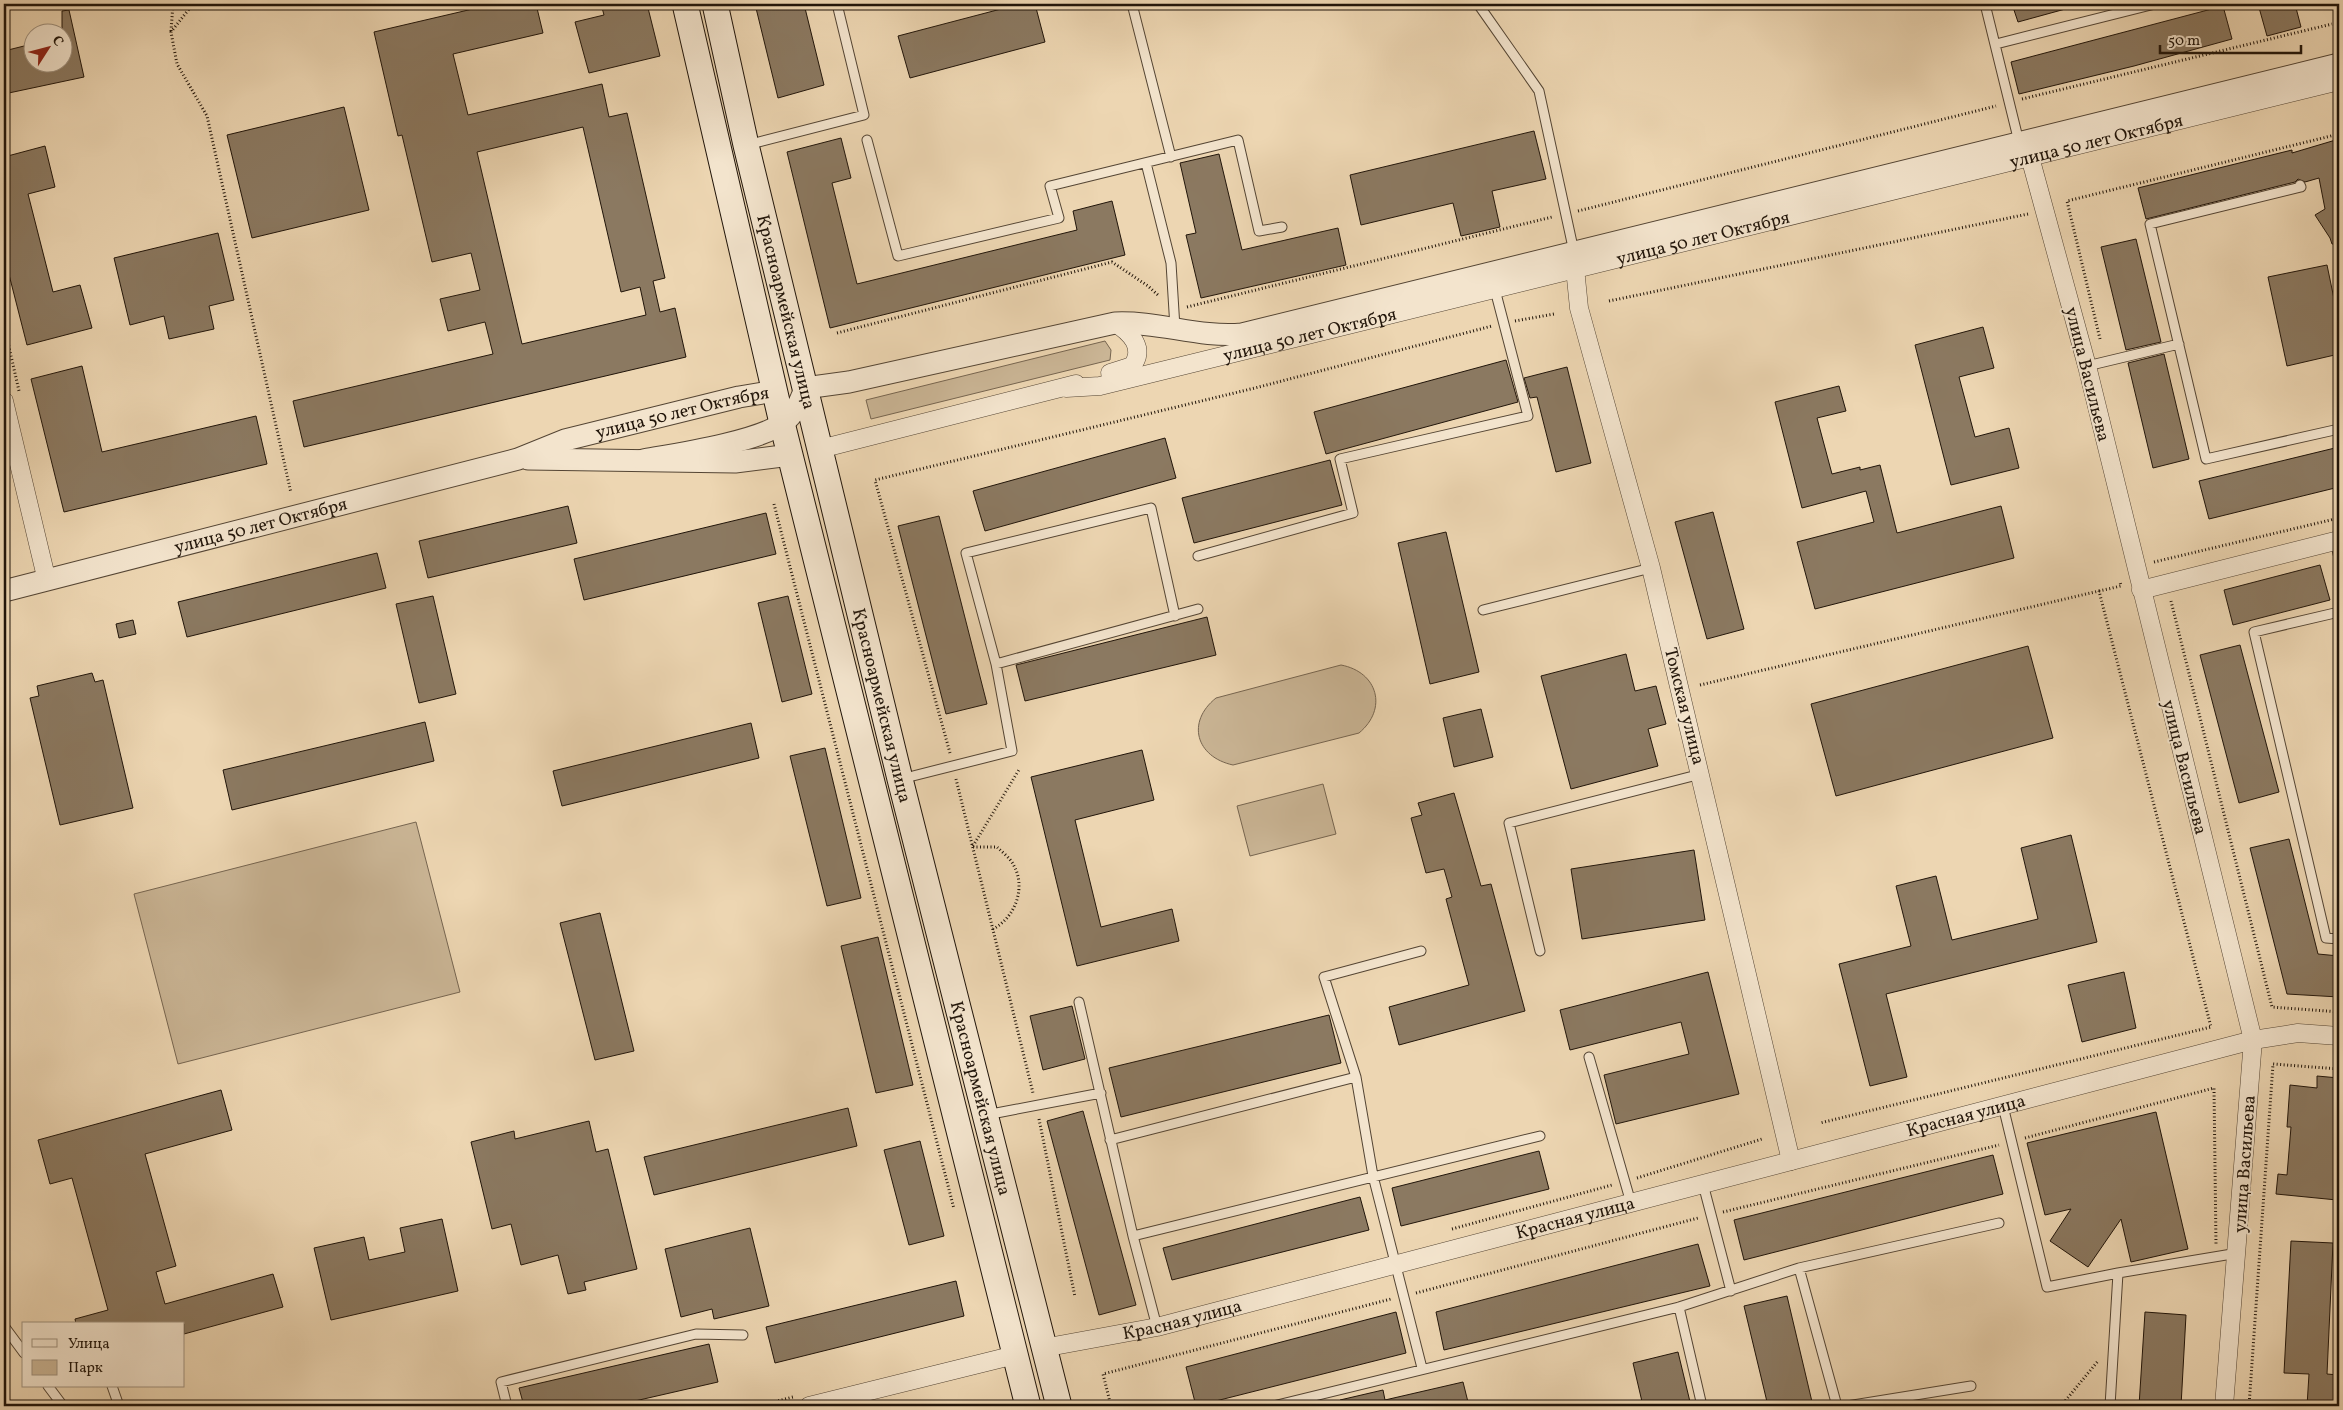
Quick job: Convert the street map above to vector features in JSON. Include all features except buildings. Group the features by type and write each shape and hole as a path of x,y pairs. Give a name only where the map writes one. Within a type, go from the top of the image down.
{"main road":[{"name":"Красноармейская улица","path":"685,4 774,391 1028,1406"},
{"name":"Красноармейская улица","path":"715,4 746,145 900,779 1058,1406"},
{"name":"улица 50 лет Октября","path":"774,391 805,388"},
{"name":"улица 50 лет Октября","path":"790,455 820,449"},
{"name":"Красная улица","path":"1015,1355 1043,1348"}],"street":[{"name":"улица 50 лет Октября","path":"2025,150 2339,64"},
{"name":"улица 50 лет Октября","path":"1066,388 1100,386 1493,281 2025,150 2339,81"},
{"name":"улица Васильева","path":"2025,150 2087,366 2253,1040 2238,1253 2224,1406"},
{"name":"Томская улица","path":"1574,261 1579,308 1652,568 1702,774 1791,1161"},
{"name":"улица 50 лет Октября","path":"805,388 849,382 1115,323 1175,319 1225,335 1242,334 1493,281"},
{"name":"улица 50 лет Октября","path":"820,449 1066,388 1096,376 1125,370 1136,361 1138,348 1132,336 1115,323"},
{"path":"643,460 749,438 782,423 797,408 805,388"},
{"name":"улица 50 лет Октября","path":"4,591 47,582 518,459 565,440 739,397 774,391"},
{"path":"4,401 47,582"},
{"name":"улица 50 лет Октября","path":"518,459 735,462 790,455"},
{"path":"2141,590 2338,546"},
{"name":"Красная улица","path":"1043,1348 1157,1327 2253,1040 2298,1033 2339,1036"},
{"name":"Красная улица","path":"809,1406 1015,1355"}],"lane":[{"path":"1132,4 1171,156"},
{"path":"1478,4 1539,91 1566,213 1574,261"},
{"path":"1985,4 1996,44 2008,103 2025,150"},
{"path":"1996,44 2155,4"},
{"path":"746,145 864,115 839,5"},
{"path":"868,140 898,256 1059,218 1050,186 1238,140 1259,232 1282,227"},
{"path":"1146,163 1171,263 1175,319"},
{"path":"2300,185 2301,187 2150,224 2206,458 2339,429"},
{"path":"1198,556 1353,513 1340,459 1528,416 1493,281"},
{"path":"2087,366 2179,344"},
{"path":"900,779 1012,751 996,664 966,553 1151,508 1175,616"},
{"path":"1483,610 1652,568"},
{"path":"996,664 1198,609"},
{"path":"2339,612 2254,632 2326,938 2339,939"},
{"path":"1540,951 1509,823 1702,774"},
{"path":"1421,951 1324,977 1356,1078 1373,1176 1422,1368"},
{"path":"1079,1002 1133,1236 1157,1327"},
{"path":"1589,1057 1623,1182 1631,1203"},
{"path":"1110,1140 1356,1078"},
{"path":"984,1115 1101,1093"},
{"path":"2003,1106 2047,1287 2238,1253"},
{"path":"1133,1236 1540,1136"},
{"path":"1703,1184 1732,1291"},
{"path":"1273,1406 1422,1368 1679,1307 1799,1268 1999,1222"},
{"path":"1799,1268 1837,1406"},
{"path":"2110,1406 2118,1273"},
{"path":"1679,1307 1702,1406"},
{"path":"4,1326 22,1350"},
{"path":"507,1406 501,1382 696,1334 743,1335"},
{"path":"1847,1406 1970,1386"},
{"path":"50,1388 63,1406"},
{"path":"113,1388 119,1406"}],"path":[{"path":"173,4 171,32 177,64 207,116 291,493"},
{"path":"171,32 193,4"},
{"path":"837,333 1112,262 1148,286 1175,319 1566,213 2332,24"},
{"path":"2296,145 2339,134"},
{"path":"1609,301 2030,214 2032,223"},
{"path":"1075,1297 1036,1104 973,846 875,480 1245,390 1503,324 1554,314"},
{"path":"774,504 955,1213"},
{"path":"4,530 6,540"},
{"path":"1700,685 2121,586 2119,576"},
{"path":"1820,1124 2210,1027 2099,591"},
{"path":"2169,596 2272,1007 2339,1012"},
{"path":"973,846 1020,768"},
{"path":"973,846 997,847 1014,864 1019,884 1015,908 1006,922 993,929"},
{"path":"2248,1406 2273,1064 2339,1069"},
{"path":"1111,1406 1103,1374 1710,1215 2011,1142 2214,1088 2216,1258"},
{"path":"1446,1231 1623,1182 1762,1139"},
{"path":"2061,1406 2113,1343"}],"green space":[{"path":"1105,341 1111,350 1110,360 871,419 866,400"},
{"path":"1341,665 1354,669 1364,675 1371,683 1375,693 1374,713 1359,733 1233,765 1220,761 1203,747 1199,738 1198,728 1201,717 1207,707 1216,698"},
{"path":"1323,784 1336,834 1250,856 1237,806"},
{"path":"416,822 460,992 178,1064 134,894"}]}
